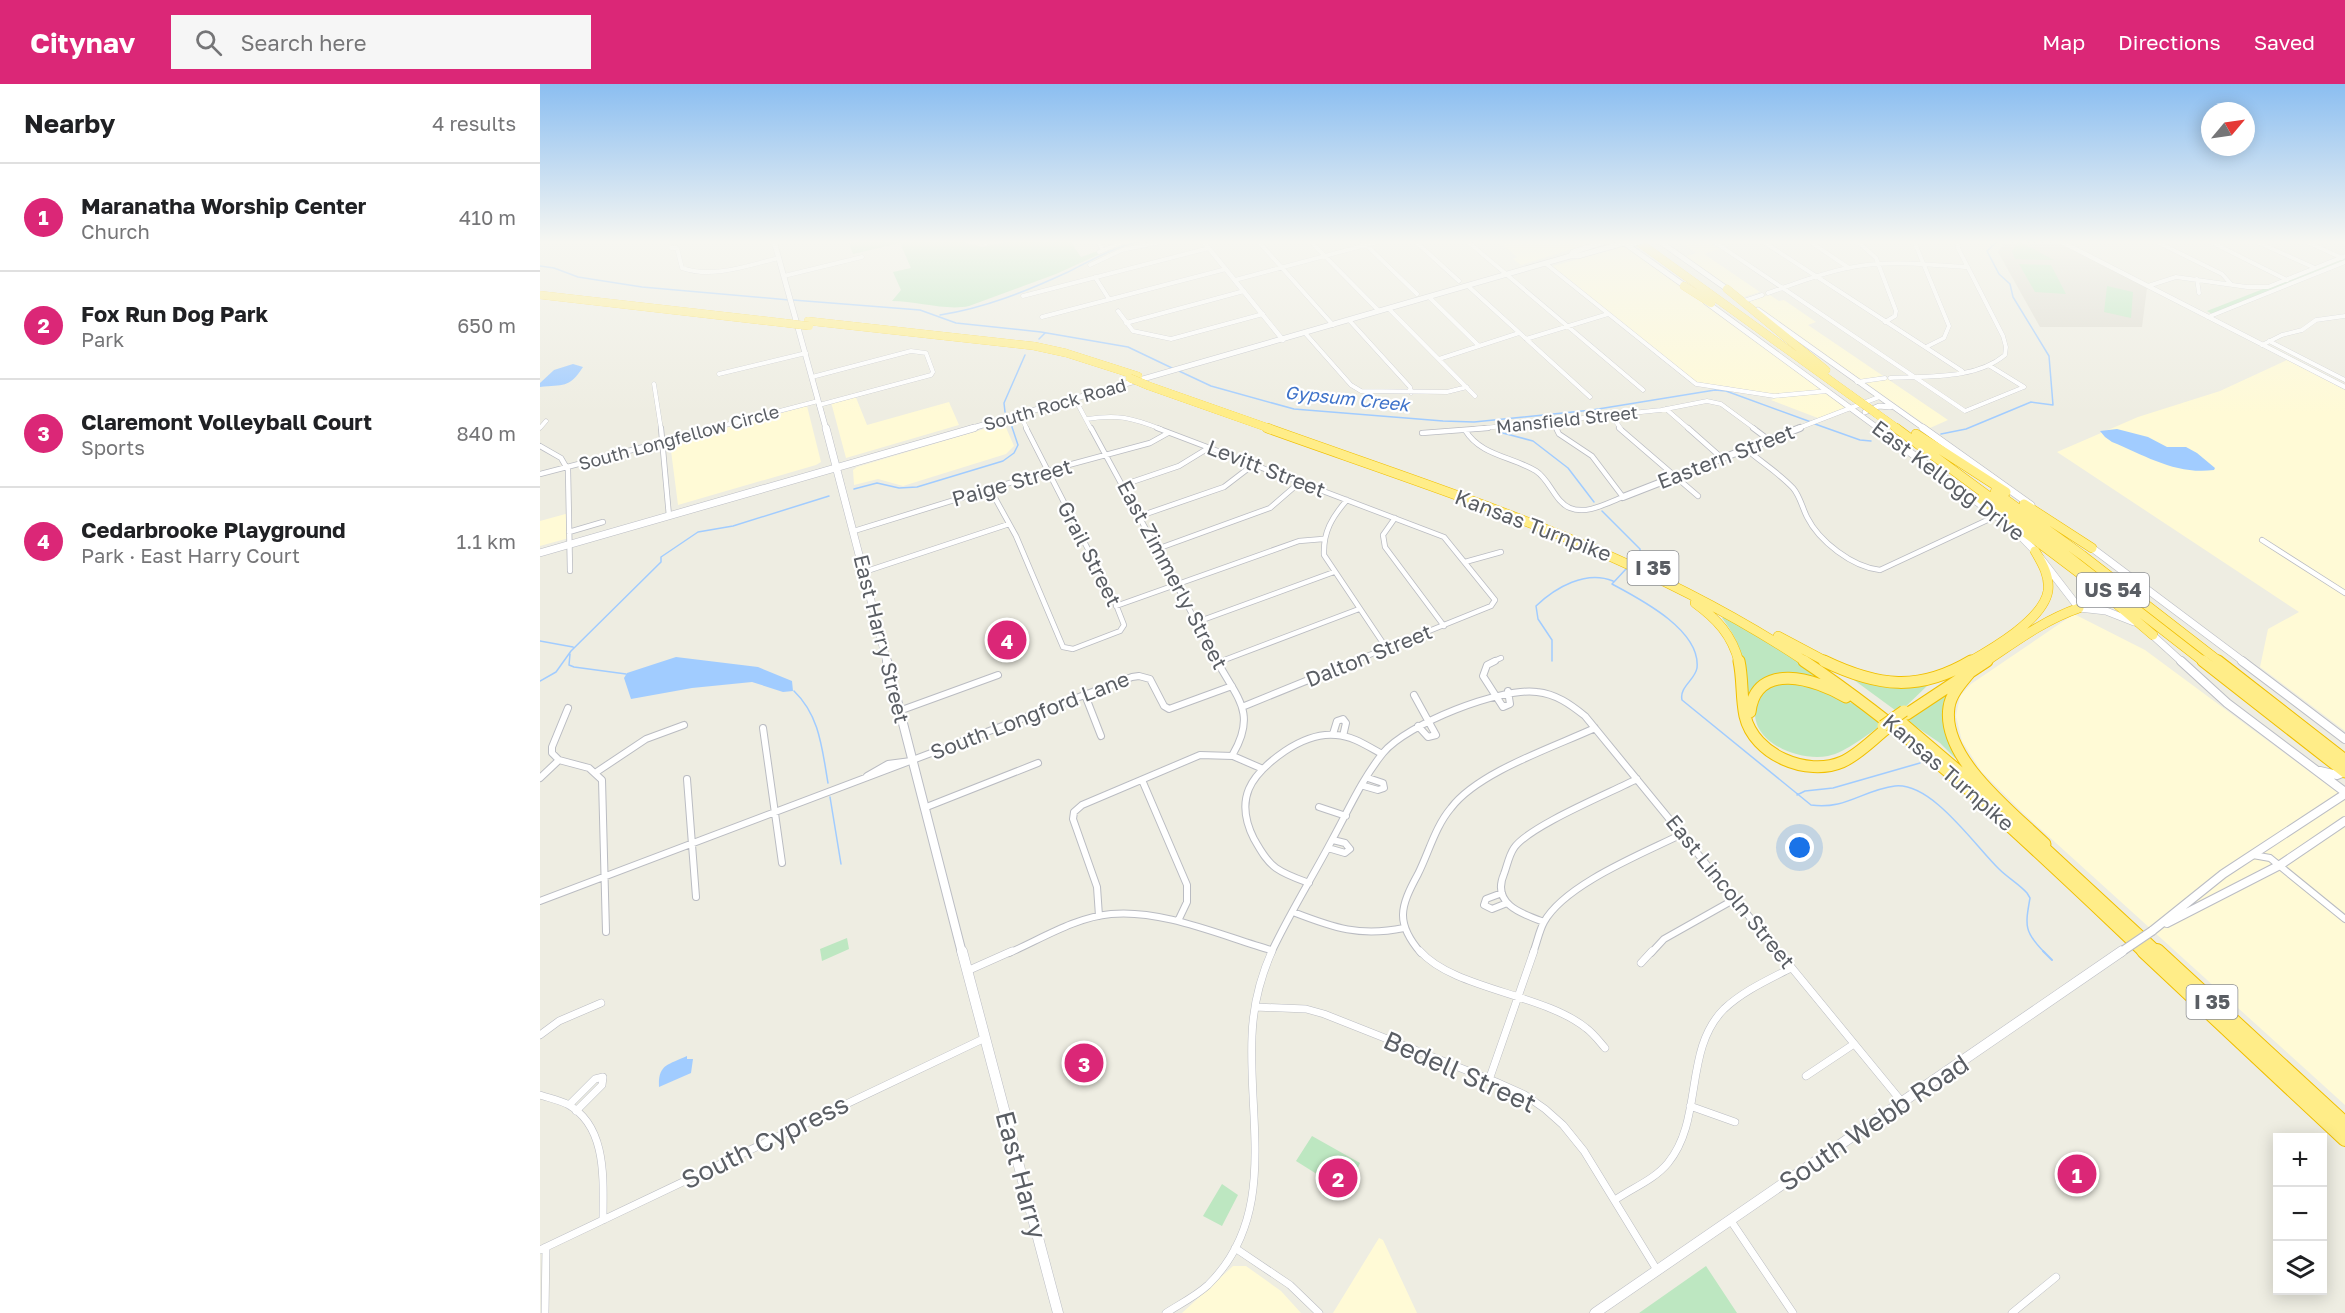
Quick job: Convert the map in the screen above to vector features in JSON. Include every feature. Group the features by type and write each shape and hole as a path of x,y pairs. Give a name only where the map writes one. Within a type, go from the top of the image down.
{"highway":[{"name":"Kansas Turnpike","path":"587,298 1026,349 1065,357 1134,377 1565,536 1633,565 1704,600 1778,644 1846,690 1907,736 1998,814 2345,1139"},
{"path":"1703,298 1841,386"},
{"path":"1711,298 1825,377"},
{"path":"1721,298 1851,393 1875,415 2091,582 2153,635"},
{"path":"1738,298 1841,386"},
{"name":"Kansas Turnpike","path":"1153,384 1586,538 1674,578 1778,636 1872,699 1932,747 2079,879 2345,1125"},
{"path":"1893,413 2092,548"},
{"name":"US 54","path":"1875,415 1893,413 2046,528 2345,760"},
{"name":"US 54","path":"1875,415 2046,538 2342,773"},
{"path":"1778,636 1842,670 1887,682 1928,681 1951,672 2024,625 2043,604 2047,593 2048,578 2035,551"},
{"path":"1633,565 1688,598 1722,624 1734,642 1739,658 1748,726 1758,741 1773,754 1802,765 1831,765 1847,758 1906,713 2052,618 2068,610 2079,608"},
{"path":"1906,713 1972,659"},
{"path":"1971,671 1954,692 1949,707 1950,726 1957,747 1984,783 2079,879"},
{"path":"1885,728 1834,759 1816,762 1798,760 1772,748 1758,735 1752,721 1751,699 1757,690 1770,682 1792,677 1809,680 1854,701 1907,736"}],"main road":[{"name":"East Harry Street","path":"790,298 854,531 985,1038"},
{"name":"South Rock Road","path":"540,553 1424,298"},
{"name":"East Kellogg Drive","path":"1701,298 1852,408 1875,415 2018,532 2079,608"},
{"name":"East Kellogg Drive","path":"1740,298 1879,397 1893,413"},
{"path":"1836,397 1845,400 1862,396 1866,392 1860,384"},
{"path":"1875,415 1864,413 1882,405 1893,413"},
{"path":"2092,548 2345,739"},
{"path":"2079,608 2099,609 2118,615 2153,635 2227,703 2345,793"},
{"path":"2312,767 2342,773"},
{"name":"South Webb Road","path":"1595,1313 2124,951 2223,874 2345,793"},
{"name":"South Webb Road","path":"2152,931 2280,865 2345,821"},
{"name":"East Harry","path":"985,1038 1058,1313"}],"street":[{"path":"1126,323 1217,298"},
{"path":"1250,298 1283,340"},
{"path":"1309,298 1333,325"},
{"path":"1366,298 1379,311"},
{"path":"1430,298 1479,346"},
{"path":"1481,298 1590,397"},
{"path":"1535,298 1643,390"},
{"path":"1589,298 1696,384 1728,386 1778,396 1828,391"},
{"path":"1744,301 1752,298"},
{"path":"1798,298 1965,411 2024,387 1990,366"},
{"path":"1850,298 1962,371"},
{"path":"1886,321 1895,316 1896,311 1891,298"},
{"path":"1926,347 1943,340 1948,333 1949,326 1937,298"},
{"path":"1860,384 1887,378 1962,371 1990,366 2001,360 2005,355 2006,347 1983,298"},
{"path":"2172,298 2345,387"},
{"path":"2208,317 2251,298"},
{"path":"1042,317 1109,299"},
{"path":"1389,309 1475,396"},
{"path":"1118,311 1136,333 1174,338 1263,314"},
{"path":"1526,339 1608,314"},
{"path":"2262,345 2302,330 2325,317 2345,316"},
{"path":"1349,320 1410,387 1411,393"},
{"path":"1305,333 1356,388 1411,393 1447,392 1467,387"},
{"path":"1438,359 1519,333"},
{"path":"2270,341 2345,379"},
{"path":"812,377 897,354 918,351 926,353 933,372 931,375"},
{"path":"719,374 806,353"},
{"name":"South Longfellow Circle","path":"540,474 931,375"},
{"path":"654,384 663,442 669,516"},
{"name":"Eastern Street","path":"1465,430 1475,444 1533,469 1545,477 1563,503 1572,509 1586,511 1879,397"},
{"name":"East Zimmerly Street","path":"1075,399 1242,707 1247,722 1243,737 1233,754"},
{"name":"Mansfield Street","path":"1422,433 1612,416 1666,410 1711,401 1732,411 1769,440"},
{"path":"1666,410 1723,459"},
{"name":"Grail Street","path":"1009,524 1061,644 1066,649 1073,649 1106,638 1122,629 1124,625 1116,606 1074,517 1047,472 1020,415"},
{"name":"Levitt Street","path":"1087,419 1119,415 1210,447 1444,537 1465,562"},
{"path":"1612,416 1619,428 1698,496"},
{"path":"540,429 546,421"},
{"path":"1552,422 1559,434 1592,456 1623,497"},
{"name":"Paige Street","path":"854,531 1150,443 1168,433"},
{"path":"540,446 554,452 567,467 570,572"},
{"path":"1123,485 1181,466 1194,460 1210,447"},
{"path":"1746,449 1794,489 1802,501 1808,520 1820,534 1859,566 1870,569 1880,570 1996,516"},
{"path":"1140,516 1224,487 1254,465"},
{"path":"1157,549 1270,508 1300,482"},
{"path":"864,572 1009,524 990,489"},
{"path":"1347,500 1331,517 1325,529 1324,555 1386,649"},
{"path":"1395,518 1383,532 1381,539 1444,626"},
{"path":"569,532 603,522"},
{"path":"1116,606 1299,541 1323,539"},
{"path":"2262,540 2345,593"},
{"path":"1495,603 1495,599 1465,562 1501,552"},
{"path":"1197,622 1334,572"},
{"name":"Dalton Street","path":"1242,707 1444,626 1495,603"},
{"path":"1219,663 1359,609"},
{"path":"1501,658 1488,664 1483,672 1501,706 1510,704 1508,691"},
{"name":"South Longford Lane","path":"540,901 1142,674 1149,678 1164,706 1169,709 1232,686"},
{"path":"899,711 999,675"},
{"name":"East Lincoln Street","path":"1166,1313 1208,1284 1223,1269 1250,1218 1255,1178 1251,1043 1255,1007 1271,950 1382,754 1401,737 1419,726 1494,694 1526,690 1547,694 1574,707 1595,728 1902,1102"},
{"path":"1085,695 1101,736"},
{"path":"1414,695 1436,732 1434,737 1428,737 1419,726"},
{"path":"568,708 552,747 552,753 559,760 598,771 602,780 606,932"},
{"path":"1333,734 1337,722 1343,719 1346,723 1343,736"},
{"path":"598,771 646,739 684,725"},
{"path":"763,728 782,863"},
{"path":"1595,728 1482,782 1456,801 1448,812 1405,899 1402,914 1404,928 1412,945 1430,962 1567,1016 1596,1035 1605,1048"},
{"path":"1309,883 1273,866 1264,856 1248,826 1244,812 1246,797 1263,769 1294,745 1314,737 1333,734 1343,736 1382,754"},
{"path":"1099,916 1097,887 1073,819 1075,810 1200,755 1233,754 1263,769"},
{"path":"540,778 559,760"},
{"path":"924,808 1038,763"},
{"path":"1364,786 1378,790 1384,788 1383,783 1368,778"},
{"path":"687,779 696,897"},
{"path":"1544,922 1518,913 1507,903 1502,893 1501,880 1514,848 1524,837 1637,779"},
{"path":"1142,780 1187,885 1187,902 1179,921"},
{"path":"1319,807 1346,816"},
{"path":"1489,1080 1544,922 1557,905 1573,892 1682,834"},
{"path":"1328,848 1342,853 1350,849 1345,843 1333,840"},
{"path":"2253,855 2270,858 2280,865 2345,920"},
{"path":"1502,893 1486,899 1484,905 1492,909 1507,903"},
{"path":"1641,963 1664,939 1735,899"},
{"path":"1293,912 1344,932 1373,935 1404,928"},
{"path":"967,971 1076,923 1099,916 1146,914 1179,921 1271,950"},
{"path":"1615,1200 1669,1162 1681,1142 1704,1042 1716,1018 1732,1002 1791,968"},
{"path":"540,1035 559,1021 601,1003"},
{"name":"Bedell Street","path":"1255,1007 1306,1010 1324,1014 1525,1095 1563,1125 1584,1151 1657,1270"},
{"name":"South Cypress","path":"543,1248 985,1038"},
{"path":"1806,1076 1854,1044"},
{"path":"569,1105 596,1079 603,1077 602,1085 576,1112"},
{"path":"540,1095 569,1105 584,1119 596,1138 602,1169 603,1220"},
{"path":"1690,1106 1735,1122"},
{"path":"1731,1221 1792,1313"},
{"path":"543,1248 545,1313"},
{"path":"1235,1248 1290,1285 1319,1313"},
{"path":"2012,1313 2056,1277"}],"shaded area":[{"path":"1589,298 1699,298 1851,409 1823,420 1771,400 1776,398 1727,386 1698,385"},
{"path":"1758,298 1784,300 1816,322 1808,325 1948,420 1930,428 1748,301"},
{"path":"2024,298 2146,298 2142,327 2040,327"},
{"path":"2287,360 2345,390 2345,731 2260,667 2268,629 2299,612 2057,452 2138,417 2220,391"},
{"path":"855,395 867,425 949,402 959,425 846,458 831,402"},
{"path":"807,406 821,462 678,505 670,443"},
{"path":"1004,423 1014,446 1006,454 903,486 878,479 854,485 853,470 857,467"},
{"path":"569,513 569,538 540,546 540,521"},
{"path":"2074,614 2145,650 2345,798 2345,1105 2023,813 1981,771 1962,741 1956,716 1960,696 1971,684"},
{"path":"1379,1238 1383,1240 1417,1313 1333,1313"},
{"path":"1233,1266 1246,1266 1281,1291 1301,1313 1182,1313"}],"green space":[{"path":"894,298 990,298 960,307 892,301"},
{"path":"2106,298 2133,298 2131,318 2104,312"},
{"path":"2239,298 2251,298 2212,314 2207,311"},
{"path":"1726,615 1823,677 1820,680 1788,674 1748,702 1742,657 1730,629 1722,618"},
{"path":"1857,677 1928,685 1899,713 1854,680"},
{"path":"1797,681 1854,704 1884,724 1850,747 1828,756 1803,756 1777,746 1759,729 1755,718 1756,705 1765,689 1784,682"},
{"path":"1944,694 1947,695 1958,758 1906,720"},
{"path":"847,938 849,949 822,961 820,949"},
{"path":"1312,1136 1360,1163 1347,1193 1296,1161"},
{"path":"1222,1184 1238,1195 1222,1226 1203,1216"},
{"path":"1706,1266 1737,1313 1639,1313"}],"water":[{"path":"573,364 583,367 574,379 565,384 540,387 540,383 554,370"},
{"path":"2117,429 2148,437 2167,447 2186,447 2215,468 2200,471 2174,467 2112,442 2100,431"},
{"path":"676,657 758,667 792,681 793,691 783,692 752,682 692,688 631,699 624,678 627,673"},
{"path":"687,1056 687,1059 693,1059 691,1073 659,1087 662,1069"}],"waterway":[{"name":"Gypsum Creek","path":"770,298 789,300"},
{"path":"940,315 1005,298"},
{"name":"Gypsum Creek","path":"1941,434 1966,429 2031,402 2053,405 2049,356 2014,298"},
{"name":"Gypsum Creek","path":"793,300 920,310 956,323 1041,332 1128,347 1172,368"},
{"name":"Gypsum Creek","path":"1039,339 1045,333"},
{"path":"1005,412 1004,403 1025,355"},
{"name":"Gypsum Creek","path":"1179,371 1211,386 1294,409 1474,422 1592,410 1715,390 1726,391 1811,422"},
{"path":"854,489 877,483 899,488 917,487 1003,461 1014,453 1018,445 1011,424"},
{"name":"Gypsum Creek","path":"1815,424 1860,440 1871,441"},
{"path":"1499,432 1533,441 1568,468 1594,502"},
{"path":"540,681 556,672 571,651 661,562 661,557 698,532 733,526 829,496"},
{"path":"1602,511 1640,549 1640,553"},
{"path":"1626,569 1612,584 1666,617 1689,641 1696,654 1696,672 1685,687 1682,700 1798,794"},
{"path":"1552,661 1552,640 1538,619 1536,606 1572,582 1592,578 1613,581"},
{"path":"540,641 573,647"},
{"path":"570,654 569,665 574,667 626,674"},
{"path":"794,691 803,701 815,722 828,783"},
{"path":"1798,794 1805,791 1833,788 1920,763"},
{"path":"1798,794 1811,805 1823,806 1834,805 1895,786 1909,787 1923,794 1952,817 1999,869 2027,893 2030,898 2027,915 2028,928 2033,939 2045,953"},
{"path":"830,797 841,864"},
{"path":"2045,953 2052,960"}],"place":[{"name":"Cedarbrooke Playground","path":"1007,640"},
{"name":"Claremont Volleyball Court","path":"1084,1063"},
{"name":"Maranatha Worship Center","path":"2077,1174"},
{"name":"Fox Run Dog Park","path":"1338,1178"}]}
